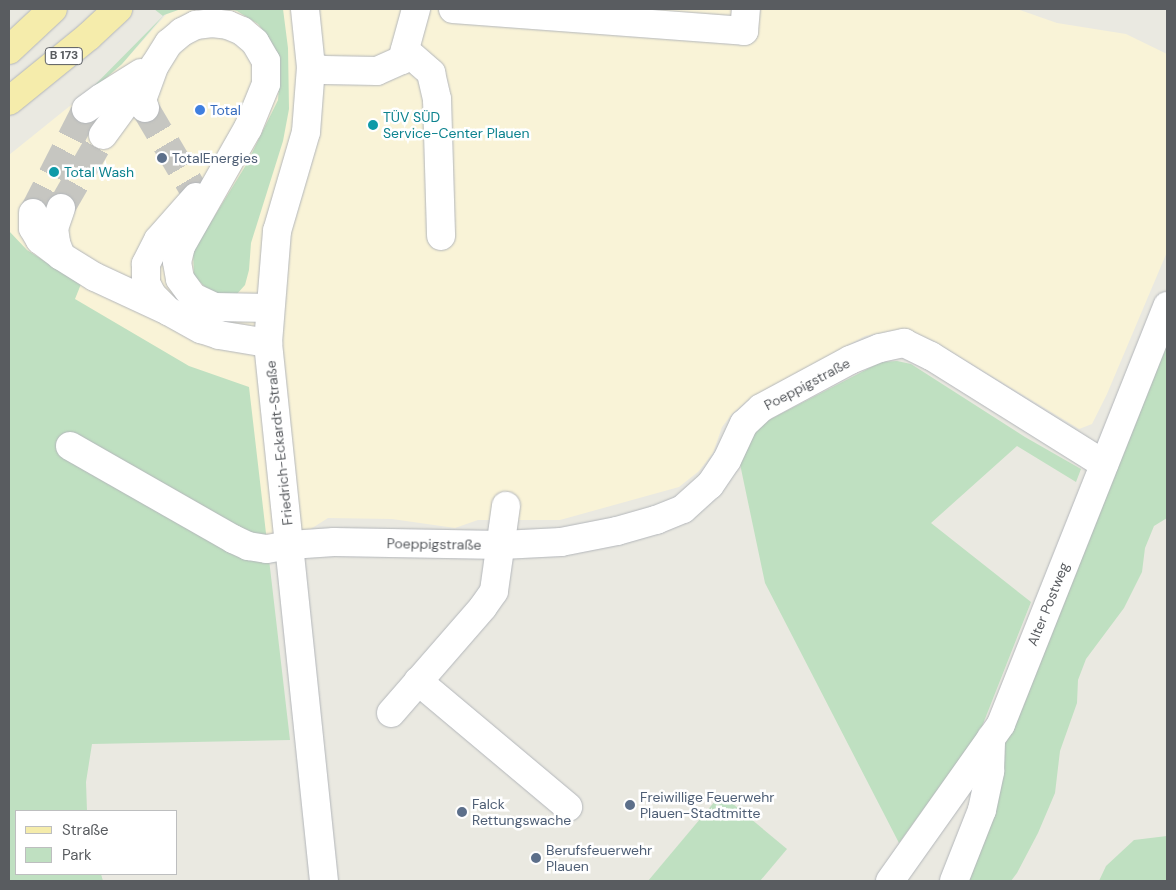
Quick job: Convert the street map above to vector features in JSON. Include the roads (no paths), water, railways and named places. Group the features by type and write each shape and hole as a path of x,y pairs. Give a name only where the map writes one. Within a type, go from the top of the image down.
{"main road":[{"path":"9,50 53,9"},
{"name":"B 173","path":"9,101 89,36 118,9"}],"street":[{"name":"Friedrich-Eckardt-Straße","path":"305,9 311,66 306,132 277,231 268,343 324,881"},
{"path":"311,66 324,70 378,71 402,60 416,9"},
{"path":"452,9 744,31 746,9"},
{"path":"103,135 169,43 182,32 196,25 212,23 228,25 242,31 255,42 266,61 266,84 248,128 181,246 177,262 180,279 193,297 214,307 270,308"},
{"path":"405,50 432,73 437,99 442,236"},
{"path":"145,108 142,100 155,65"},
{"path":"86,109 155,65"},
{"path":"168,311 152,296 146,283 146,264 158,240 197,196"},
{"path":"60,208 54,228 56,243 61,256"},
{"path":"33,213 34,228 40,240 61,256 96,277 168,311 186,323 210,332 268,343"},
{"name":"Alter Postweg","path":"890,881 1001,724 1167,306"},
{"name":"Poeppigstraße","path":"70,446 248,546 267,549 290,544 334,542 502,545 561,542 607,533 656,520 683,509 710,485 727,460 744,424 761,408 850,360 880,348 904,343 931,356 1104,464"},
{"path":"391,713 483,607 494,591 506,506"},
{"path":"418,681 568,807"},
{"path":"954,881 982,810 990,771 991,738"}],"tunnel":[{"path":"145,108 197,196"},
{"path":"33,213 86,109"},
{"path":"61,208 103,135"}],"place":[{"name":"Total","path":"200,110"},
{"name":"TÜV SÜD Service-Center Plauen","path":"373,125"},
{"name":"TotalEnergies","path":"162,158"},
{"name":"Total Wash","path":"54,172"},
{"name":"Freiwillige Feuerwehr Plauen-Stadtmitte","path":"630,805"},
{"name":"Falck Rettungswache","path":"462,812"},
{"name":"Berufsfeuerwehr Plauen","path":"536,858"}]}
